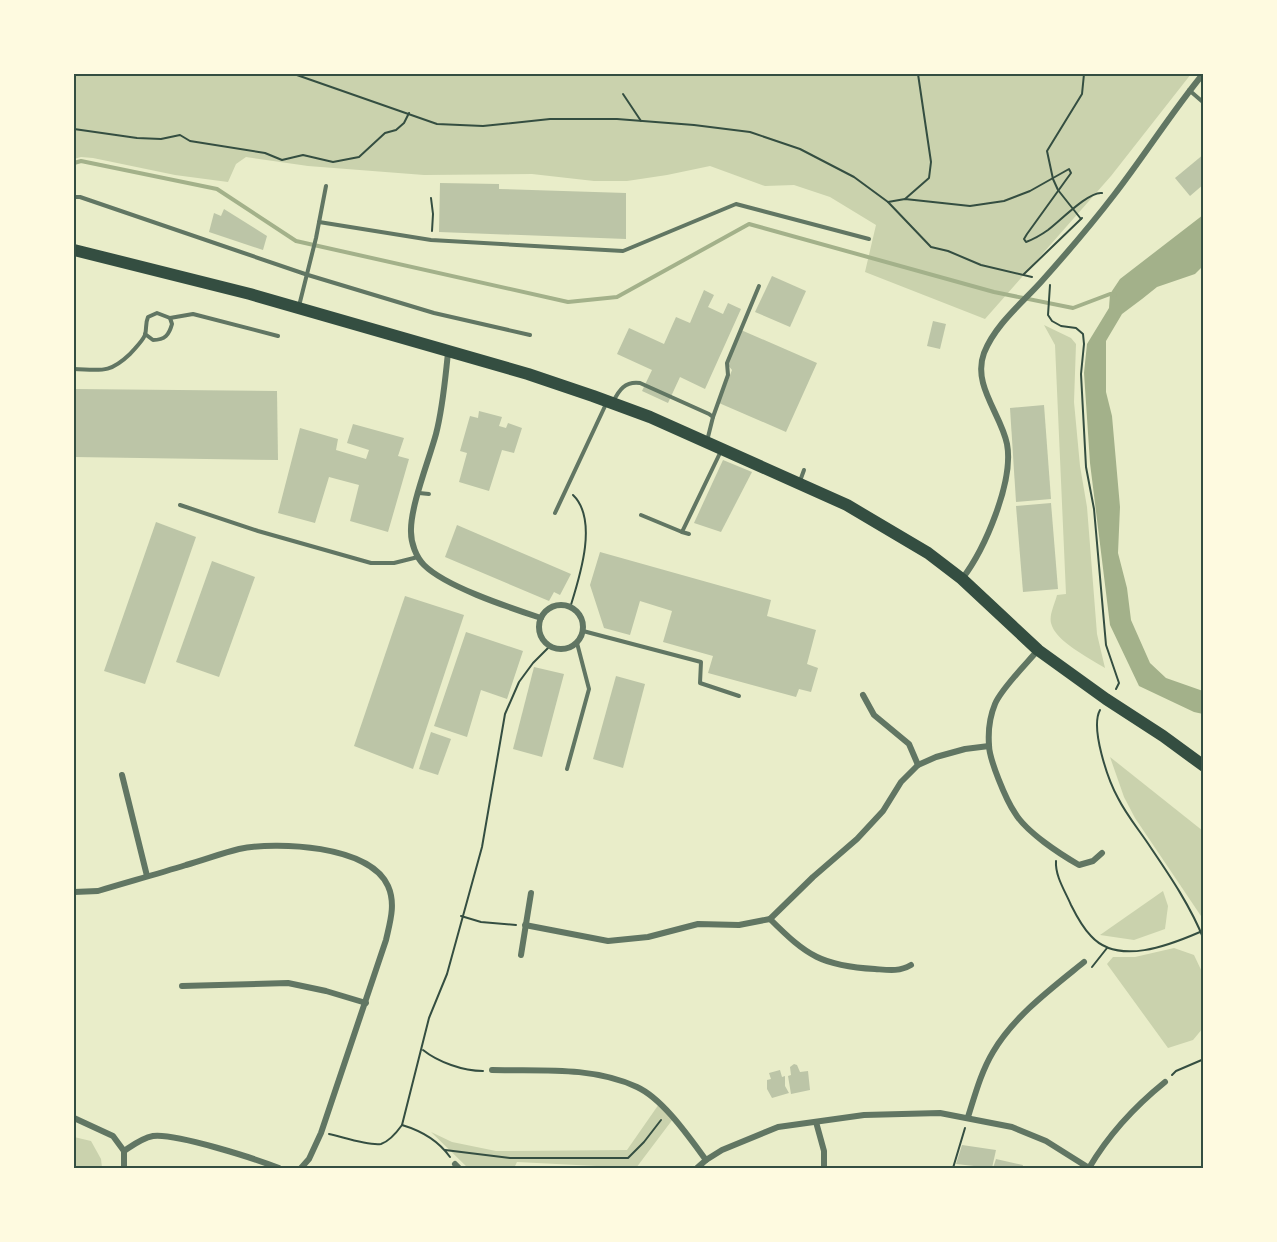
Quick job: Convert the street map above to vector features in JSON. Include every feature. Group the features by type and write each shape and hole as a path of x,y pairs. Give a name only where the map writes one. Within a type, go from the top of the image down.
{"main road":[{"path":"74,250 298,309 528,374 650,417 847,505 928,553 962,579 1038,650 1203,766"}],"street":[{"path":"962,579 972,566 1000,503 1009,463 1007,442 981,376 984,354 995,333 1013,311 1036,288 1114,196 1202,75"},
{"path":"448,352 443,402 414,508 411,532 418,557 424,566 461,587 509,608 541,618"},
{"path":"562,605 576,611 583,621 583,631 577,643 565,649 550,646 540,636 541,618 548,609 562,605"},
{"path":"1038,650 996,701 988,746 1015,815 1058,852 1079,865 1093,861 1102,853"},
{"path":"863,695 874,715 909,744 918,765"},
{"path":"525,925 608,941 648,937 698,924 739,925 770,919 813,877 857,839 883,811 901,782 918,765 965,749 988,746"},
{"path":"123,775 147,876"},
{"path":"74,892 98,891 241,849 286,845 339,853 361,861 376,871 387,884 392,914 386,940 321,1133 309,1159 301,1168"},
{"path":"521,955 531,893"},
{"path":"770,919 792,941 813,957 845,967 902,970 911,965"},
{"path":"968,1117 979,1082 993,1052 1016,1022 1084,962"},
{"path":"182,986 288,983 366,1003"},
{"path":"492,1071 568,1071 610,1078 638,1088 667,1113 706,1160"},
{"path":"697,1168 706,1160 747,1138 778,1127 864,1115 940,1113 1012,1126 1046,1141 1089,1168 1102,1145 1115,1130 1141,1101 1165,1082"},
{"path":"74,1118 113,1136 124,1151 124,1168"},
{"path":"816,1122 824,1151 824,1168"},
{"path":"124,1151 154,1136 185,1140 279,1168"}],"lane":[{"path":"1189,90 1203,104"},
{"path":"298,309 308,275 326,186"},
{"path":"74,197 80,197 308,275 434,313 530,335"},
{"path":"319,222 430,240 623,251 736,204 869,239"},
{"path":"706,442 728,375 727,363 759,286"},
{"path":"74,369 108,370 118,366 139,344 145,334 146,321 152,314 162,314 170,318 194,314 278,336"},
{"path":"145,334 153,340 164,338 169,334 172,324 170,318"},
{"path":"555,513 610,402 620,388 633,382 640,383 713,417"},
{"path":"682,532 722,450"},
{"path":"799,484 804,470"},
{"path":"419,493 429,494"},
{"path":"180,505 258,531 372,563 394,563 418,557"},
{"path":"641,515 689,534"},
{"path":"583,631 701,662 700,683 739,696"},
{"path":"567,769 589,689 577,643"}],"path":[{"path":"294,74 437,124 483,126 550,119 641,121 750,132 800,148 854,177 888,202 932,248 948,251 981,265 1024,274 1042,281"},
{"path":"905,199 929,178 931,162 918,74"},
{"path":"1081,219 1058,190 1053,179 1047,151 1082,94 1084,74"},
{"path":"623,94 641,121"},
{"path":"74,129 137,138 160,139 180,135 190,141 265,153 282,160 303,155 333,162 359,157 385,133 396,130 404,123 409,113"},
{"path":"888,202 905,199 970,206 1004,201 1030,191 1069,170 1071,173 1024,239 1026,242 1048,230 1074,208 1098,193 1103,193 1099,199"},
{"path":"430,240 433,214 431,198"},
{"path":"1024,274 1088,212"},
{"path":"1049,297 1047,309 1052,321 1061,326 1076,328 1083,334 1081,374 1086,467 1094,509 1107,645 1119,684 1106,699 1097,716 1099,744 1116,796 1173,882 1203,940"},
{"path":"567,489 578,500 587,531 579,578 570,608"},
{"path":"321,1133 381,1144 393,1137 402,1125 423,1050 429,1018 447,974 461,916 482,848 505,714 519,682 550,646"},
{"path":"1058,852 1055,864 1058,876 1075,912 1091,937 1107,948 1126,952 1177,942 1200,932"},
{"path":"461,916 497,925 525,925"},
{"path":"1084,962 1093,967 1107,948"},
{"path":"423,1050 433,1058 472,1071 492,1071"},
{"path":"1165,1082 1176,1071 1203,1059"},
{"path":"445,1150 510,1158 628,1158 667,1113"},
{"path":"953,1168 968,1117"},
{"path":"402,1125 420,1131 442,1146 457,1166"}],"shaded area":[{"path":"74,74 1191,74 1111,176 985,319 865,272 876,225 830,197 794,185 765,186 710,166 627,181 594,181 532,174 424,175 308,166 246,157 236,164 228,182 175,175 93,158 74,159"},
{"path":"1203,215 1203,266 1195,274 1157,287 1122,314 1106,341 1106,392 1112,416 1120,507 1118,553 1127,588 1131,620 1150,663 1166,678 1203,691 1203,714 1139,686 1110,625 1090,463 1084,373 1087,344 1109,308 1110,294 1120,279"},
{"path":"1044,325 1071,338 1076,344 1074,402 1080,466 1087,507 1097,634 1105,668 1066,643 1051,623 1051,613 1057,595 1066,594 1055,345"},
{"path":"1110,757 1203,831 1203,919 1135,818 1124,797"},
{"path":"1163,891 1168,906 1165,929 1134,940 1100,935"},
{"path":"1174,948 1194,955 1203,974 1203,1028 1193,1040 1168,1048 1107,964 1113,957 1135,957"},
{"path":"659,1104 673,1119 636,1168 517,1162 514,1168 468,1168 431,1132 452,1142 496,1151 627,1150"},
{"path":"74,1137 91,1141 101,1159 102,1168 74,1168"}],"building":[{"path":"1204,154 1204,184 1190,196 1175,178"},
{"path":"440,183 499,184 499,189 626,193 626,239 439,232"},
{"path":"224,209 267,236 263,250 209,232 214,213 221,216"},
{"path":"772,276 806,291 790,327 755,312"},
{"path":"704,290 714,295 708,307 723,314 728,303 741,309 705,389 680,377 668,403 642,391 652,370 617,354 629,328 664,344 676,317 690,323"},
{"path":"933,321 946,324 940,349 927,346"},
{"path":"741,330 817,363 786,432 719,403 732,370 727,364"},
{"path":"74,389 277,391 278,460 74,457"},
{"path":"1044,405 1051,499 1016,502 1010,408"},
{"path":"479,411 502,417 499,426 506,428 508,423 522,428 514,453 502,450 489,491 459,482 467,453 460,451 470,416 478,418"},
{"path":"353,424 404,438 398,456 409,459 388,532 350,521 359,485 329,477 315,523 278,513 300,428 338,439 336,450 366,459 369,450 347,443"},
{"path":"723,460 752,472 721,532 694,523"},
{"path":"1051,503 1058,589 1023,592 1016,506"},
{"path":"156,522 196,537 145,684 104,671"},
{"path":"457,525 571,574 560,595 554,592 549,601 445,557"},
{"path":"600,552 771,600 767,616 816,630 807,664 818,668 811,692 799,689 796,697 708,673 713,656 663,642 672,611 640,601 630,635 604,628 590,585"},
{"path":"212,561 255,577 219,677 176,662"},
{"path":"405,596 464,615 413,769 354,746"},
{"path":"466,632 523,651 507,699 481,690 467,737 434,726"},
{"path":"534,667 564,674 542,757 513,749"},
{"path":"616,676 645,684 623,768 593,759"},
{"path":"431,732 451,739 438,775 419,769"},
{"path":"794,1064 800,1072 808,1071 810,1090 791,1094 788,1076 791,1075 790,1067"},
{"path":"780,1070 782,1077 785,1076 785,1086 789,1093 772,1098 767,1089 767,1080 771,1079 769,1073"},
{"path":"962,1145 996,1150 992,1168 956,1164"},
{"path":"996,1159 1023,1165 1022,1168 993,1168"}],"waterway":[{"path":"74,163 81,161 217,189 296,241 568,302 617,297 749,224 994,292 1073,308 1110,294 1115,295"}]}
